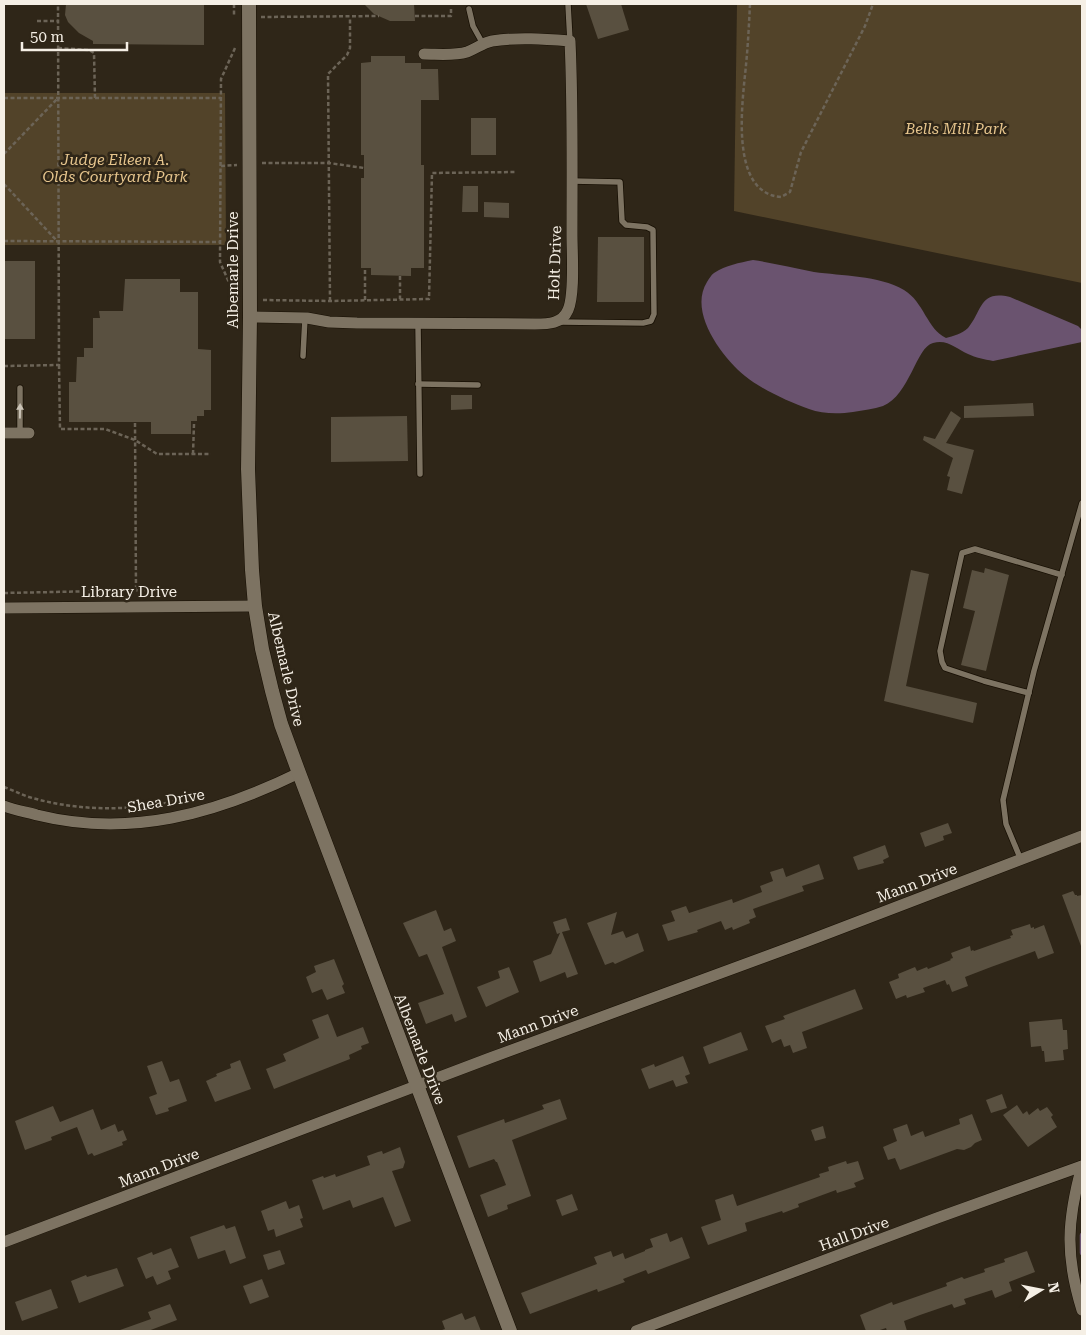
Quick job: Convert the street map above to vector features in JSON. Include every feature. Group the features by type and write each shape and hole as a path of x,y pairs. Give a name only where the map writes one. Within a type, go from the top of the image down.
{"street":[{"name":"Albemarle Drive","path":"249,10 250,318 248,469 255,606 262,648 281,724 510,1331"},
{"path":"424,54 469,52 483,44 517,38 570,41"},
{"name":"Holt Drive","path":"250,318 305,318 329,322 418,324 536,324 558,322 564,317 570,302 572,180 570,41"},
{"path":"4,433 24,433"},
{"name":"Library Drive","path":"4,608 255,606"},
{"name":"Shea Drive","path":"4,806 74,822 145,823 190,815 230,802 299,773"},
{"name":"Mann Drive","path":"4,1242 1082,836"},
{"path":"1082,1166 1071,1213 1069,1242 1073,1280 1082,1310"},
{"name":"Hall Drive","path":"636,1331 937,1218 1082,1166"}],"lane":[{"path":"568,4 570,41"},
{"path":"470,9 473,26 483,44"},
{"path":"558,322 642,324 651,321 654,314 653,230 647,227 626,225 622,221 620,182 572,180"},
{"path":"303,356 305,318"},
{"path":"418,324 420,474"},
{"path":"418,384 478,385"},
{"path":"20,388 24,433"},
{"path":"1021,860 1006,824 1003,800 1029,693 1082,503"},
{"path":"1029,693 945,668 942,662 940,652 962,553 975,548 1062,575"}],"path":[{"path":"58,4 58,242 60,288 58,365 60,429 105,429 135,440 157,454 211,454"},
{"path":"234,4 234,19"},
{"path":"750,4 742,122 744,152 747,168 755,182 768,193 781,197 792,189 802,152 865,26 873,4"},
{"path":"414,16 451,16 451,9"},
{"path":"234,10 350,17 380,16"},
{"path":"330,301 328,74 347,55 350,48 350,17"},
{"path":"37,21 58,21"},
{"path":"235,45 221,79 220,262 236,300 429,300 432,173 515,172"},
{"path":"58,48 89,50 94,53 94,98"},
{"path":"4,98 221,98"},
{"path":"4,154 58,98"},
{"path":"221,166 329,163 364,168"},
{"path":"4,184 58,242"},
{"path":"4,241 220,242"},
{"path":"365,268 365,300"},
{"path":"400,276 400,300"},
{"path":"4,366 58,365"},
{"path":"135,423 136,591"},
{"path":"193,454 194,424"},
{"path":"4,594 152,590"},
{"path":"4,787 29,797 86,807 140,808 193,796"}],"green space":[{"name":"Bells Mill Park","path":"737,4 1082,4 1082,283 734,211"},
{"name":"Judge Eileen A. Olds Courtyard Park","path":"4,93 225,93 226,245 4,245"}],"shaded area":[{"path":"753,260 814,272 883,281 894,285 911,295 934,328 946,338 966,330 987,299 992,296 1000,296 1010,297 1078,326 1082,330 1082,342 993,361 971,355 948,343 933,343 927,346 922,353 900,392 883,406 842,413 814,411 776,395 745,376 727,358 710,333 702,307 702,294 707,282 719,270"}],"building":[{"path":"66,4 204,4 204,45 93,44 93,41 79,33 68,22 65,15"},
{"path":"364,4 414,4 415,21 390,21 374,14"},
{"path":"586,4 621,4 629,30 598,39"},
{"path":"371,56 405,56 405,63 421,63 421,69 438,69 439,100 421,100 421,165 424,165 424,268 411,268 411,276 371,275 371,268 361,268 361,178 364,178 364,155 361,155 361,63 371,62"},
{"path":"471,118 496,118 496,155 471,155"},
{"path":"463,186 478,186 478,212 462,212"},
{"path":"484,202 509,203 509,218 484,217"},
{"path":"598,237 644,237 644,302 597,302"},
{"path":"4,261 35,261 35,339 4,339"},
{"path":"125,279 180,279 180,292 198,292 198,349 211,350 211,410 204,410 204,416 197,416 197,421 191,421 191,434 151,434 151,422 69,422 69,382 76,382 77,357 84,357 84,348 93,348 93,318 100,318 99,311 123,311"},
{"path":"451,395 472,395 472,409 451,410"},
{"path":"1033,403 1034,416 964,418 964,406"},
{"path":"951,411 961,418 946,443 974,450 962,494 947,490 950,477 947,476 953,458 923,440 924,436 935,439"},
{"path":"407,416 408,461 331,462 331,417"},
{"path":"985,568 1009,575 986,671 961,665 975,611 963,608 972,570 984,573"},
{"path":"911,570 929,574 906,686 977,703 973,723 884,701"},
{"path":"948,823 952,833 943,836 944,840 925,847 920,833"},
{"path":"885,845 889,857 883,860 884,863 858,870 853,857"},
{"path":"819,864 824,879 802,886 804,891 753,909 756,917 749,920 750,923 733,930 732,927 725,930 721,921 697,930 698,932 668,941 662,925 675,921 671,911 686,906 689,913 732,899 733,903 762,892 760,886 773,881 770,872 783,868 786,877"},
{"path":"1073,891 1077,896 1082,895 1082,946 1062,895"},
{"path":"436,910 444,931 451,928 456,941 442,947 467,1017 455,1022 452,1014 426,1024 418,1003 444,994 427,954 419,957 403,923"},
{"path":"617,912 611,935 623,931 626,938 638,933 644,951 615,964 613,962 605,965 587,923"},
{"path":"566,918 570,930 562,932 578,974 567,978 565,972 540,982 533,961 551,954 560,933 557,934 553,922"},
{"path":"1030,924 1031,928 1034,927 1034,929 1044,925 1054,953 1038,959 1035,951 991,967 965,977 968,986 952,992 945,980 923,988 925,992 907,998 906,995 896,999 889,982 899,978 898,974 915,967 917,971 927,967 928,969 951,960 953,958 951,953 970,946 971,951 974,951 1011,938 1010,936 1013,935 1011,930"},
{"path":"334,959 344,984 342,986 345,993 327,1000 322,989 312,993 306,977 316,972 314,966"},
{"path":"509,967 519,992 486,1007 477,987 500,978 498,971"},
{"path":"855,989 863,1009 802,1032 807,1048 793,1053 790,1045 784,1047 781,1039 772,1043 765,1026 785,1019 783,1016"},
{"path":"328,1014 337,1037 363,1027 369,1043 361,1046 362,1049 349,1055 350,1059 274,1089 266,1069 286,1061 283,1054 319,1038 312,1020"},
{"path":"1062,1019 1063,1030 1067,1030 1068,1049 1063,1050 1064,1060 1045,1062 1044,1051 1042,1051 1041,1046 1031,1047 1029,1022"},
{"path":"741,1032 748,1050 709,1064 703,1047"},
{"path":"683,1056 690,1074 685,1076 688,1083 676,1087 673,1080 649,1089 641,1069 654,1064 655,1067"},
{"path":"240,1060 251,1089 215,1102 206,1081 217,1076 216,1074 231,1068 230,1064"},
{"path":"162,1061 170,1082 179,1079 187,1101 168,1108 169,1111 156,1115 149,1097 157,1094 147,1066"},
{"path":"1002,1094 1007,1108 991,1113 986,1100"},
{"path":"560,1099 567,1119 512,1140 531,1196 507,1205 508,1209 488,1217 480,1195 506,1185 494,1159 469,1168 457,1136 504,1119 505,1123 544,1109 542,1105"},
{"path":"1017,1105 1023,1114 1027,1111 1029,1115 1038,1108 1040,1111 1047,1107 1053,1115 1051,1117 1057,1127 1028,1147 1003,1115"},
{"path":"53,1106 60,1122 93,1109 101,1130 115,1124 118,1132 123,1130 127,1140 122,1142 123,1145 94,1156 92,1153 88,1155 77,1127 51,1137 52,1140 25,1150 15,1121"},
{"path":"972,1114 982,1140 971,1147 964,1150 957,1149 900,1170 895,1158 888,1160 883,1147 897,1141 893,1129 907,1124 911,1136 923,1131 925,1137 960,1124 959,1119"},
{"path":"823,1126 826,1138 815,1141 811,1130"},
{"path":"400,1147 405,1162 403,1168 392,1171 411,1221 395,1227 383,1197 353,1208 350,1200 323,1210 312,1180 335,1174 336,1177 370,1165 367,1156 382,1151 383,1154"},
{"path":"846,1161 847,1164 858,1161 864,1179 854,1183 856,1187 837,1193 836,1190 798,1204 799,1207 783,1213 782,1211 745,1223 747,1231 708,1245 701,1227 721,1220 715,1200 733,1194 737,1206 820,1177 819,1174 829,1171 828,1167"},
{"path":"572,1194 578,1210 562,1216 556,1200"},
{"path":"286,1201 289,1209 299,1205 303,1218 300,1219 303,1227 276,1237 274,1229 268,1231 261,1211"},
{"path":"224,1225 226,1229 235,1226 246,1258 230,1264 225,1250 198,1259 190,1237"},
{"path":"667,1233 670,1242 682,1237 690,1258 648,1274 646,1270 623,1279 625,1282 598,1292 597,1289 530,1314 521,1293 597,1264 594,1257 611,1251 613,1257 623,1253 625,1259 645,1251 653,1247 650,1239"},
{"path":"171,1248 179,1267 168,1271 171,1279 157,1285 153,1276 146,1279 137,1258 152,1252 153,1255"},
{"path":"280,1250 285,1264 268,1270 263,1255"},
{"path":"1027,1251 1035,1272 1009,1282 1012,1291 995,1298 992,1290 964,1299 966,1304 954,1308 952,1304 904,1321 907,1331 887,1331 886,1328 877,1331 866,1331 860,1315 892,1302 893,1305 947,1286 946,1283 962,1277 964,1279 985,1272 984,1269 1005,1262 1004,1259"},
{"path":"117,1268 124,1286 79,1303 71,1281 86,1275 87,1277"},
{"path":"262,1279 269,1297 250,1304 243,1286"},
{"path":"51,1289 58,1308 22,1321 15,1302"},
{"path":"170,1304 177,1320 148,1331 120,1330 151,1319 148,1312"},
{"path":"462,1313 465,1320 475,1316 481,1331 439,1331 445,1329 442,1321"}],"waterway":[{"path":"1082,1235 1082,1253"}]}
